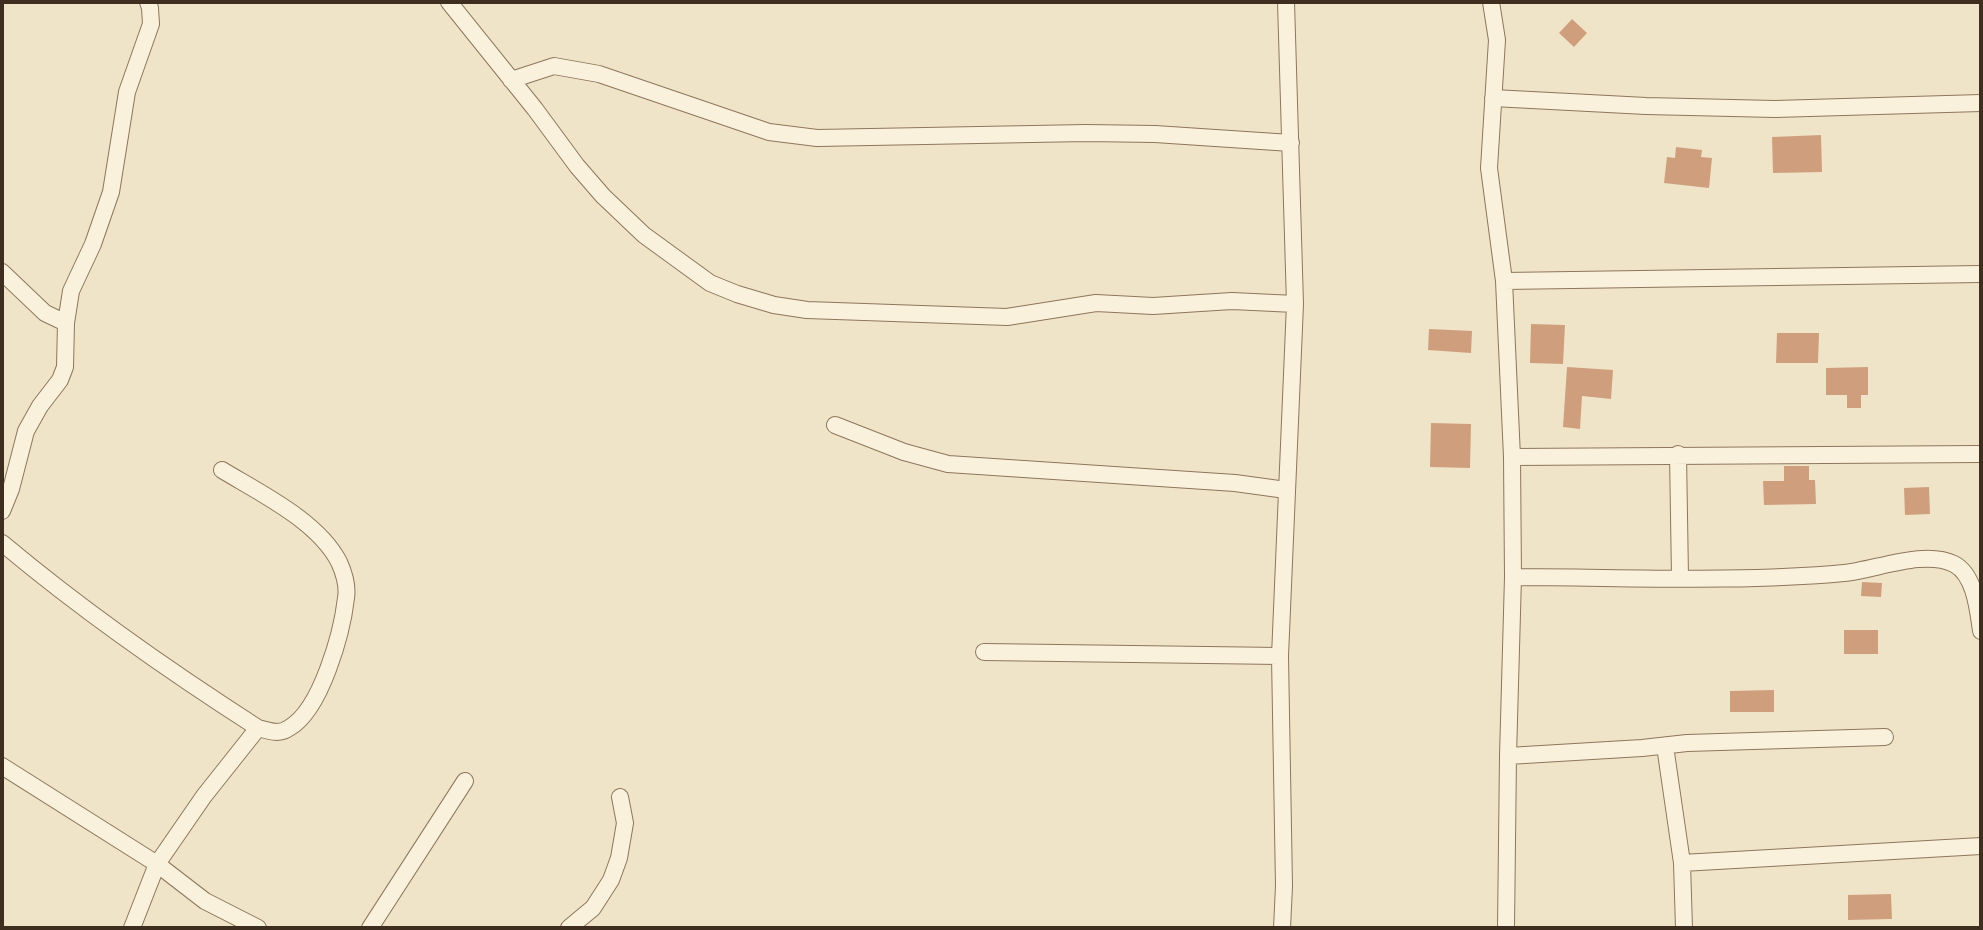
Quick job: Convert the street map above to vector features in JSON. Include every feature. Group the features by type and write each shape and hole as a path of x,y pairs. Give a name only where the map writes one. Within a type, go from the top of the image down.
{"street":[{"path":"2,511 26,431 40,406 60,380 65,367 66,323 71,291 93,244 111,192 127,92 151,24 148,2"},
{"path":"449,2 577,166 624,218 644,236 709,283 737,294 774,305 807,310 1007,317 1096,303 1153,306 1232,301 1295,304"},
{"path":"1282,928 1284,886 1280,656 1295,304 1286,2"},
{"path":"1491,2 1496,40 1489,168 1504,281 1512,457 1513,578 1506,928"},
{"path":"511,80 554,66 599,74 769,132 817,138 1086,133 1155,134 1291,143"},
{"path":"1493,98 1646,106 1775,108 1981,103"},
{"path":"2,272 45,313 66,323"},
{"path":"1504,281 1981,274"},
{"path":"835,425 904,452 948,464 1235,483 1286,489"},
{"path":"1678,454 1680,577"},
{"path":"1512,457 1981,454"},
{"path":"2,543 117,634 258,728 280,732 291,728 312,702 327,675 347,597 345,576 338,560 309,527 283,507 222,470"},
{"path":"1513,578 1846,573 1926,558 1953,563 1966,573 1981,631"},
{"path":"984,653 1280,656"},
{"path":"132,928 157,864 204,796 258,728"},
{"path":"1508,756 1687,743 1885,737"},
{"path":"1665,746 1682,863 1684,928"},
{"path":"2,766 157,864 205,901 258,928"},
{"path":"370,928 465,781"},
{"path":"569,928 593,908 611,880 619,858 625,823 620,797"},
{"path":"1682,863 1981,846"}],"building":[{"path":"1572,19 1587,33 1574,47 1559,33"},
{"path":"1821,135 1822,172 1773,173 1772,137"},
{"path":"1676,147 1702,150 1701,157 1712,158 1709,188 1664,183 1667,157 1675,158"},
{"path":"1531,324 1565,325 1563,364 1530,363"},
{"path":"1429,329 1472,331 1471,353 1428,350"},
{"path":"1777,333 1819,333 1818,363 1776,363"},
{"path":"1567,367 1613,370 1611,399 1582,396 1580,429 1563,427"},
{"path":"1868,367 1868,395 1861,395 1861,408 1847,408 1847,395 1826,395 1826,368"},
{"path":"1431,423 1471,424 1470,468 1430,467"},
{"path":"1784,466 1809,466 1809,480 1815,480 1816,504 1764,505 1763,481 1784,481"},
{"path":"1929,487 1930,514 1905,515 1904,488"},
{"path":"1862,582 1882,583 1881,597 1861,596"},
{"path":"1844,630 1878,630 1878,654 1844,654"},
{"path":"1774,690 1774,712 1730,712 1730,691"},
{"path":"1891,894 1892,919 1848,920 1848,895"}]}
